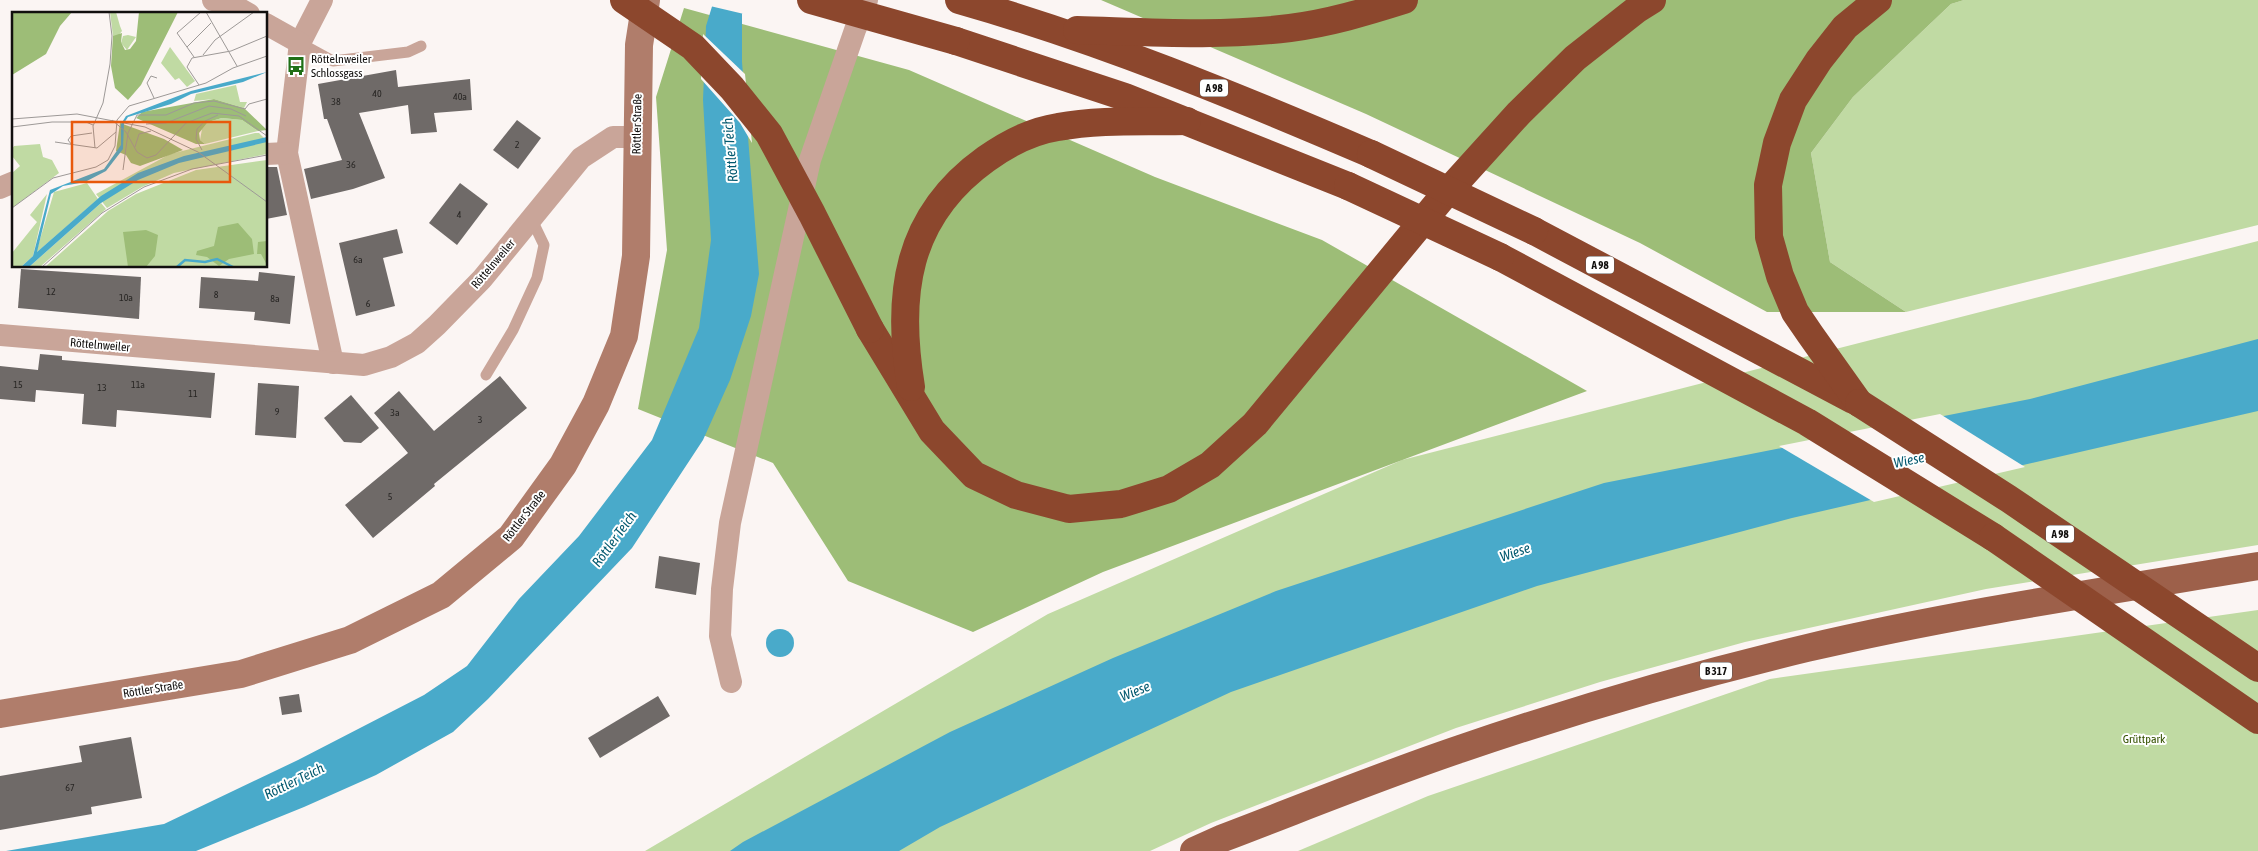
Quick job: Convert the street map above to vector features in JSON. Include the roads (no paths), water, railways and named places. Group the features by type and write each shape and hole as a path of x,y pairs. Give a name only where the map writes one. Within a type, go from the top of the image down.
{"highway":[{"path":"624,0 692,47 732,88 769,134 812,214 870,330 932,431 974,475 1016,494 1069,509 1121,504 1169,489 1210,465 1256,424 1410,236 1519,113 1576,58 1636,10 1652,0"},
{"path":"811,0 956,40 1046,69 1187,121 1348,186 1500,257 1807,422 1993,537 2258,720"},
{"path":"1054,30 1236,33 1291,28 1346,18 1404,0"},
{"path":"1859,403 1795,312 1780,276 1769,237 1768,185 1777,142 1793,100 1845,27 1878,0"},
{"name":"A 98","path":"967,2 1054,30 1231,94 1371,154 1534,231 1666,299 1859,403 2009,499 2258,668"},
{"path":"913,398 905,346 905,296 912,262 925,226 943,200 967,173 1001,149 1028,135 1057,127 1087,124 1187,121"}],"main road":[{"name":"B 317","path":"1194,851 1223,838 1461,748 1563,715 1716,671 1808,648 1906,628 2258,566"}],"street":[{"path":"213,0 231,4 245,12"},
{"path":"322,0 305,34 277,154 333,363"},
{"name":"Röttler Straße","path":"0,714 241,674 350,640 441,595 511,537 563,465 596,404 624,336 636,256 636,137 639,45 646,0"},
{"path":"731,682 720,636 722,589 730,523 810,160 867,0"},
{"path":"268,25 305,34"},
{"name":"Röttelnweiler","path":"5,332 333,363 364,365 391,357 417,343 482,279 581,158 613,137 636,137"},
{"path":"0,188 12,183"}],"lane":[{"path":"305,34 333,61 408,52 421,46"},
{"path":"486,375 513,330 537,278 544,245 531,218"}],"water":[{"name":"Röttler Teich","path":"714,0 750,0 742,14 742,62 759,274 751,316 730,380 703,440 632,548 488,699 453,732 376,775 196,851 6,851 164,824 298,760 424,695 467,666 519,599 579,536 652,440 699,328 711,240 703,100 706,26"},
{"name":"Wiese","path":"2258,339 2258,411 1792,518 1537,586 1231,692 940,827 899,851 730,851 743,842 950,732 1113,658 1276,591 1604,483 2030,399"},
{"path":"780,629 790,633 794,643 790,653 780,657 770,653 766,643 770,633"}],"place":[{"name":"Röttelnweiler Schlossgass","path":"296,66"}],"park label":[{"name":"Grüttpark","path":"2144,739"}]}
